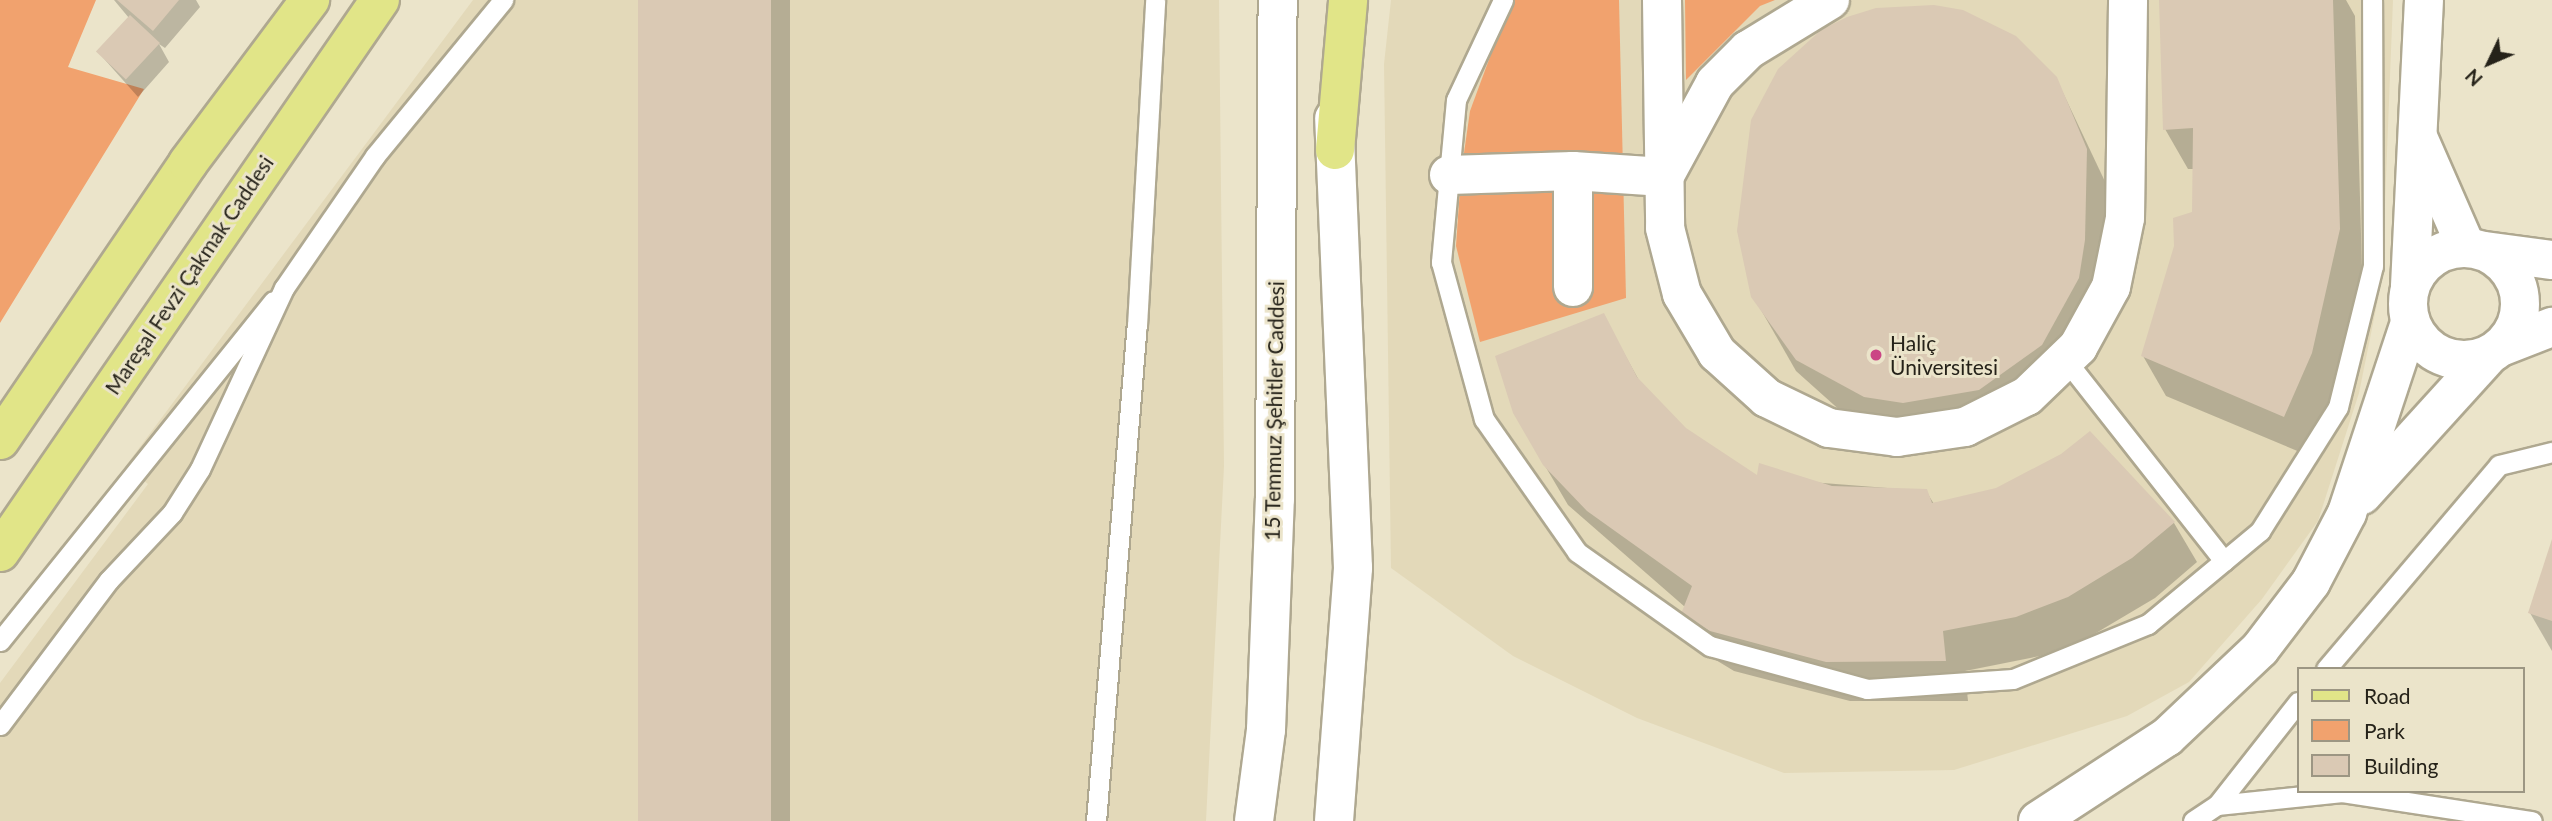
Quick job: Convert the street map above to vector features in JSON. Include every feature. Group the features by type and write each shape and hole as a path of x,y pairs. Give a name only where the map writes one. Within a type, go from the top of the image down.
{"main road":[{"path":"0,440 173,186 310,0"},
{"name":"Mareşal Fevzi Çakmak Caddesi","path":"0,552 380,0"},
{"path":"1335,150 1348,0"}],"street":[{"name":"15 Temmuz Şehitler Caddesi","path":"1254,821 1266,730 1275,499 1278,0"},
{"path":"1333,0 1335,150 1353,568 1334,821"},
{"path":"1662,0 1665,229 1682,294 1717,353 1767,398 1829,428 1897,437 1965,426 2027,396 2065,359 2111,287 2124,218 2129,0"},
{"path":"1664,177 1714,83 1748,50 1830,0"},
{"path":"2424,0 2413,125 2410,304 2419,339 2450,360 2496,351 2552,327"},
{"path":"2347,513 2415,429 2515,330 2520,293 2501,261 2475,249 2413,125"},
{"path":"1573,170 1573,287"},
{"path":"1450,176 1573,170 1664,177"},
{"path":"2038,821 2167,737 2260,649 2311,582 2347,513 2410,304 2432,257 2475,249 2552,260"}],"lane":[{"path":"0,641 284,288 375,156 503,0"},
{"path":"1096,821 1137,326 1155,0"},
{"path":"1503,0 1456,100 1441,262 1484,419 1577,552 1710,646 1867,689 2013,679 2148,624 2260,531 2338,407 2373,266 2372,0"},
{"path":"0,725 109,580 179,502 246,377 284,288"},
{"path":"2065,359 2224,561"},
{"path":"2328,667 2499,465 2552,452"},
{"path":"2193,821 2217,805 2296,705"},
{"path":"2217,805 2332,793"},
{"path":"2349,793 2532,821"}],"shaded area":[{"path":"473,0 1219,0 1224,466 1206,821 0,821 0,683 148,484 125,467"},
{"name":"Haliç Üniversitesi","path":"1391,0 2393,0 2382,279 2359,393 2318,521 2262,599 2189,682 2127,716 1954,770 1784,773 1637,718 1513,656 1391,568 1384,64"}],"green space":[{"path":"0,0 96,0 68,67 144,89 0,323"},
{"path":"1511,0 1619,0 1626,298 1480,342 1456,246 1461,174 1470,111"},
{"path":"1685,0 1775,0 1760,6 1686,80"}],"building":[{"path":"117,0 179,0 153,31"},
{"path":"638,0 771,0 771,821 638,821"},
{"path":"2159,0 2333,0 2340,229 2312,353 2284,417 2141,356 2174,246 2173,218 2192,212 2193,128 2163,130"},
{"path":"1934,5 1963,10 2016,36 2057,77 2087,149 2085,240 2079,278 2042,345 1979,390 1903,403 1864,397 1796,360 1751,297 1737,231 1751,120 1778,69 1821,30 1847,17 1876,8"},
{"path":"130,15 160,43 126,80 96,52"},
{"path":"1604,313 1637,377 1686,428 1757,475 1759,463 1832,486 1927,489 1932,503 1996,488 2061,454 2090,431 2175,522 2132,558 2068,597 2016,617 1943,631 1946,661 1826,662 1710,631 1681,614 1692,586 1587,511 1543,465 1513,413 1495,356"},
{"path":"2552,539 2552,621 2528,613"}],"place":[{"name":"Haliç Üniversitesi","path":"1876,355"}]}
